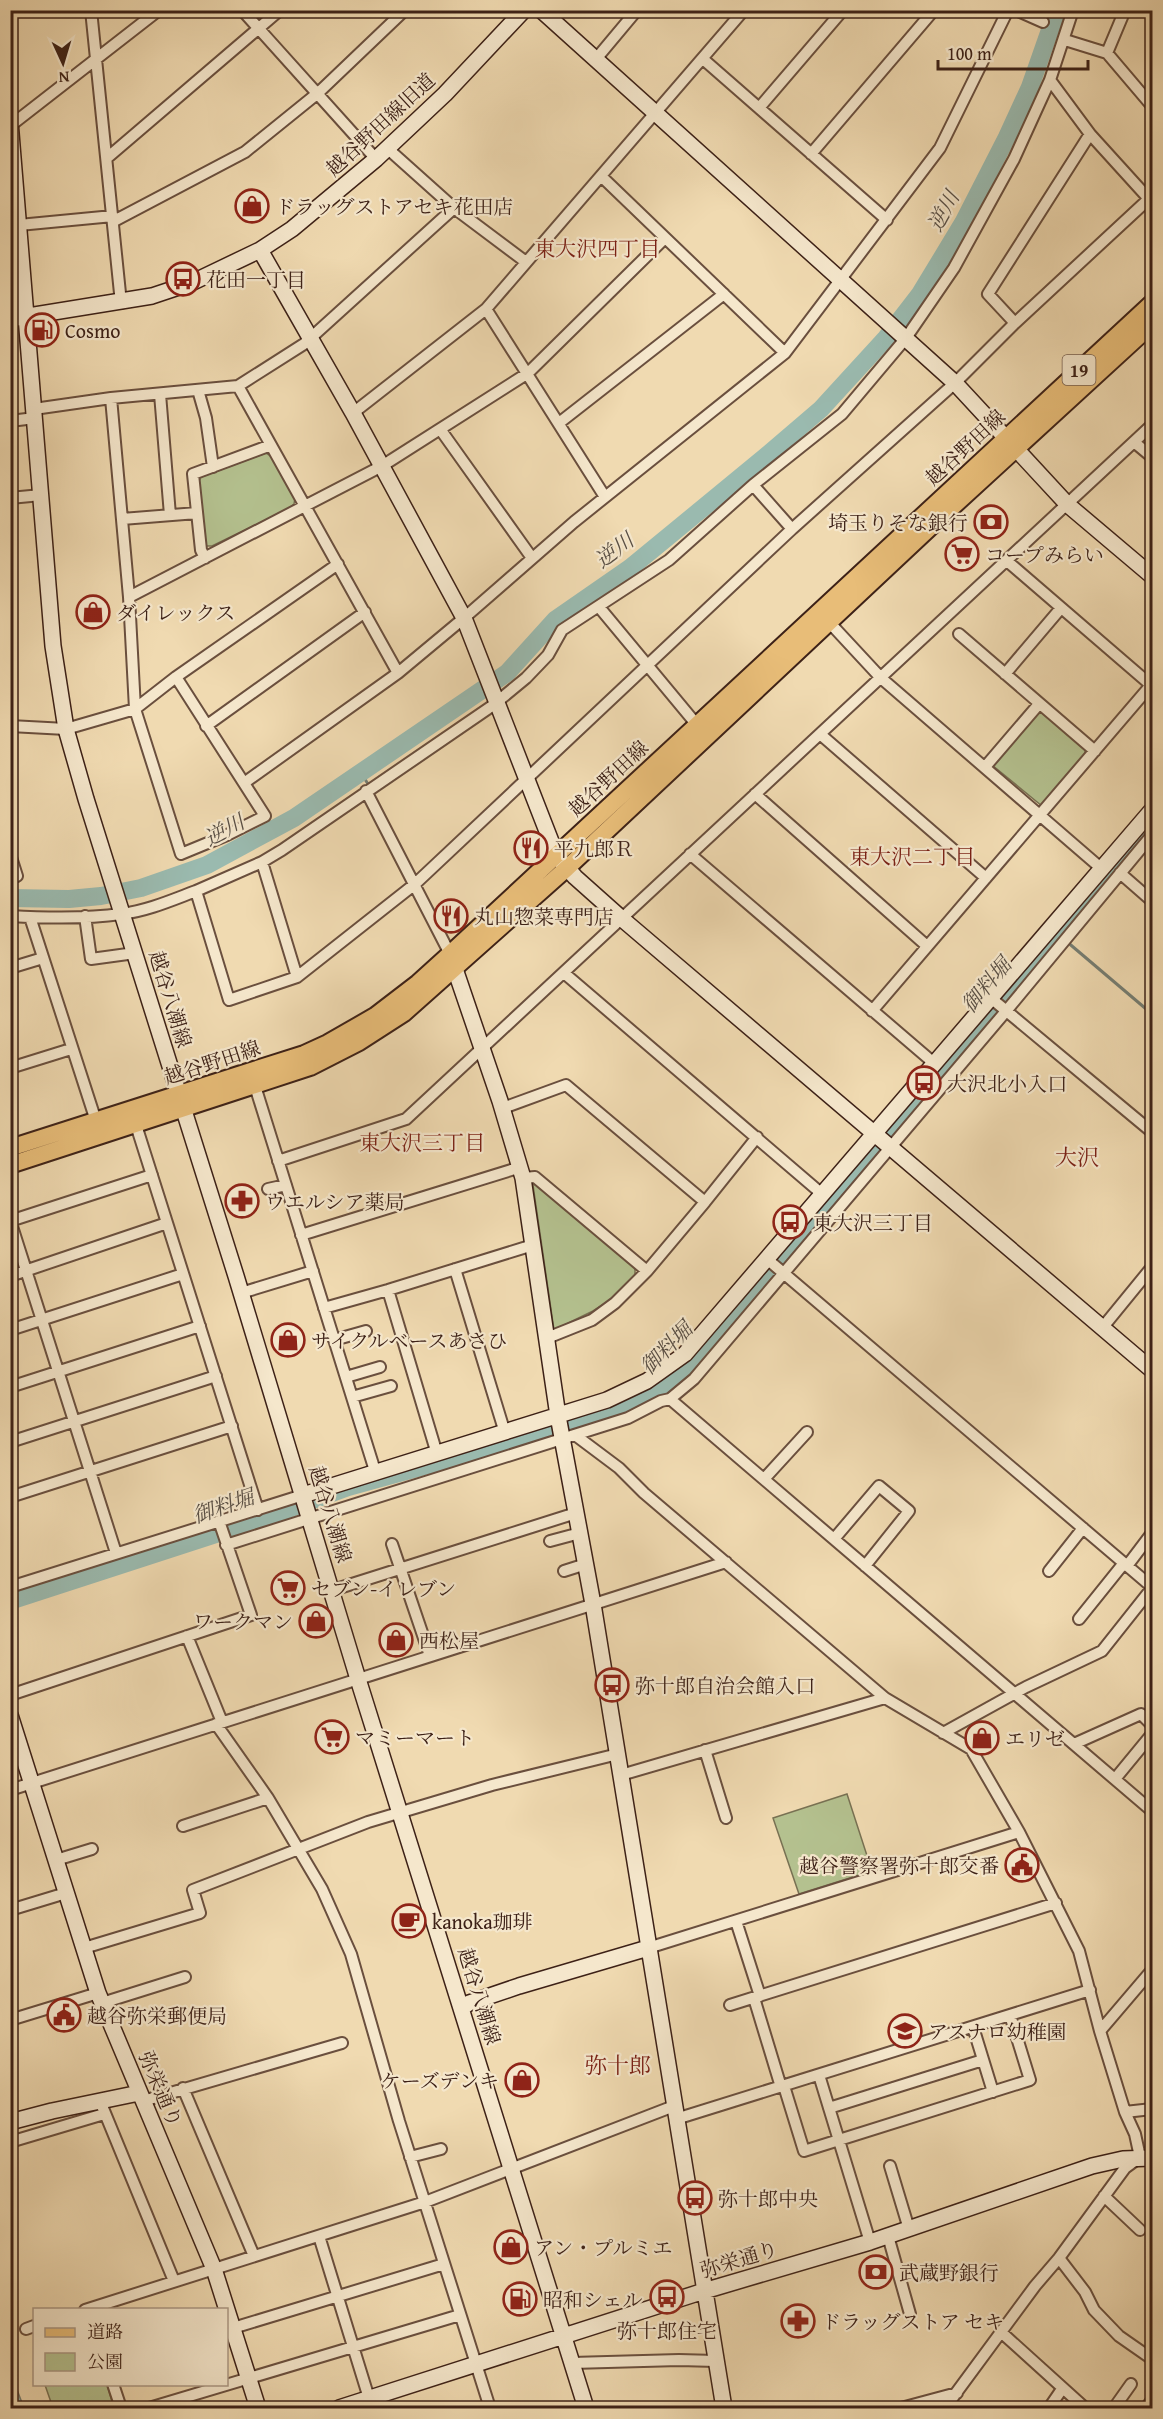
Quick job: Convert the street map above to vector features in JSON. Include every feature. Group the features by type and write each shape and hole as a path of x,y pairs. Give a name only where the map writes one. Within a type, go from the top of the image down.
{"main road":[{"name":"越谷野田線","path":"10,1148 96,1121 255,1086 310,1067 359,1042 404,1013 452,962 561,861 829,622 1152,303"},
{"name":"越谷野田線","path":"561,861 697,724 1011,443 1152,324"},
{"name":"越谷野田線","path":"10,1164 136,1125 181,1102 328,1043 396,1001 452,962"}],"street":[{"path":"92,10 121,303"},
{"path":"66,729 53,646 11,124 159,10"},
{"path":"242,10 376,159"},
{"path":"107,158 280,10"},
{"path":"19,225 113,219 244,152 318,93 405,10"},
{"name":"越谷野田線旧道","path":"10,319 121,303 152,296 191,283 260,250 301,222 376,159 461,77 524,10"},
{"path":"542,10 955,382 1068,505 1152,576"},
{"path":"596,59 638,10"},
{"path":"353,413 486,309 744,10"},
{"path":"759,108 843,10"},
{"path":"811,154 934,10"},
{"path":"244,783 398,673 605,497 785,353 940,148 1008,10"},
{"path":"1016,10 1043,22"},
{"path":"10,915 85,916 157,905 196,891 262,862 526,678 548,655 562,630 669,560 753,485 842,414 954,268 1014,159 1050,80 1073,10"},
{"path":"1107,53 1125,10"},
{"path":"1065,40 1107,53 1151,102"},
{"path":"703,58 886,220"},
{"path":"196,891 229,1000 297,977 415,884 792,529 955,382 1015,323 1151,198 1090,134 1050,80"},
{"path":"1015,323 988,294 1090,134"},
{"path":"387,148 454,208 526,262"},
{"path":"601,177 785,353"},
{"path":"10,420 111,398 238,386 311,338 454,208"},
{"path":"129,597 305,508 382,466 528,373 665,238"},
{"path":"260,250 353,413 464,618 526,779 561,861 621,918 1152,1370"},
{"path":"559,423 724,294"},
{"path":"486,309 605,497"},
{"path":"238,386 398,673"},
{"path":"198,390 206,417 213,467"},
{"path":"160,394 170,515"},
{"path":"111,398 129,597 135,709 180,854 227,835 265,816 176,677"},
{"path":"278,1161 406,1119 1152,425"},
{"path":"440,429 532,558"},
{"path":"1134,442 1152,457"},
{"path":"205,558 201,550 193,474 271,446"},
{"path":"753,485 792,529"},
{"path":"10,498 41,495"},
{"path":"122,519 197,513"},
{"path":"872,1011 1152,685 1007,561"},
{"path":"10,726 66,729 135,709 176,677 338,564"},
{"path":"599,607 697,724"},
{"path":"1005,674 1061,608"},
{"path":"206,726 364,612"},
{"path":"829,622 881,678 1102,869"},
{"path":"959,634 1095,751"},
{"path":"985,767 1040,704"},
{"name":"越谷八潮線","path":"66,729 333,1590 358,1679 586,2409"},
{"path":"820,734 986,878"},
{"path":"366,791 415,884 452,962 483,1049 522,1173 547,1338 618,1754 724,2409"},
{"path":"755,794 927,946"},
{"path":"10,1587 505,1433 564,1429 628,1418 661,1401 670,1399 694,1379 783,1272 883,1140 935,1064 994,1000 1152,810"},
{"path":"225,1543 564,1429 666,1368 702,1336 769,1260 822,1194 883,1140 1006,1009 1152,835"},
{"path":"10,854 17,876 10,875"},
{"path":"690,854 935,1064"},
{"path":"262,862 297,977"},
{"path":"1120,873 1152,900"},
{"path":"85,916 91,959 135,953"},
{"path":"30,917 96,1121"},
{"path":"10,968 43,958"},
{"path":"564,973 822,1194"},
{"path":"994,1000 1152,1132"},
{"path":"12,1064 71,1048"},
{"path":"502,1108 566,1085 705,1202"},
{"path":"255,1086 376,1474"},
{"path":"136,1125 258,1510"},
{"path":"547,1338 592,1320 615,1303 647,1271 757,1137"},
{"path":"301,1235 522,1173 535,1177 647,1271"},
{"path":"116,1553 10,1220 152,1176"},
{"path":"268,1190 286,1185"},
{"path":"10,1276 167,1223"},
{"path":"324,1308 533,1245"},
{"path":"769,1260 1152,1587 1102,1651 943,1733"},
{"path":"1102,1327 1152,1268"},
{"path":"454,1269 505,1433"},
{"path":"241,1293 313,1271"},
{"path":"10,1330 183,1274"},
{"path":"388,1290 437,1454"},
{"path":"10,1387 200,1326"},
{"path":"334,1340 366,1330"},
{"path":"346,1377 380,1367"},
{"path":"10,1442 216,1376"},
{"path":"352,1397 391,1386"},
{"path":"670,1399 1152,1811"},
{"path":"10,1497 232,1426"},
{"path":"564,1429 619,1468 644,1493 885,1698 971,1749 1056,1903 1079,1951 1125,2112 1146,2158 1125,2168 945,2409"},
{"path":"764,1479 807,1432"},
{"path":"834,1539 879,1486 909,1511 865,1566"},
{"path":"333,1590 576,1513"},
{"path":"10,1695 251,1615 220,1523"},
{"path":"1049,1571 1083,1528"},
{"path":"550,1541 580,1533"},
{"path":"1079,1619 1152,1533"},
{"path":"392,1544 430,1656"},
{"path":"10,1790 726,1562"},
{"path":"564,1571 586,1564"},
{"path":"187,1636 219,1723 268,1798 322,1889 351,1954 410,2157 490,2409"},
{"path":"621,1775 885,1698"},
{"path":"1074,1744 1141,1714 1152,1725"},
{"name":"弥栄通り","path":"10,1715 13,1733 32,1783 100,1998 214,2269 227,2308"},
{"path":"1115,1779 1152,1734"},
{"path":"705,1750 726,1818"},
{"path":"84,1948 200,1912 193,1890 368,1822 492,1785 618,1754"},
{"path":"183,1826 268,1798"},
{"path":"462,2008 469,2003 519,1986 736,1921 1018,1832"},
{"path":"56,1860 92,1849"},
{"path":"10,1910 66,1893"},
{"path":"730,2005 1056,1903"},
{"path":"736,1921 804,2151 1030,2080 1010,2015"},
{"path":"1100,2031 1152,1970"},
{"path":"10,2020 185,1977"},
{"path":"91,2308 425,2202 511,2169 675,2112 783,2086 1090,1990"},
{"path":"973,2027 993,2092"},
{"path":"10,2122 183,2088 342,2043"},
{"path":"829,2108 983,2060"},
{"path":"819,2075 870,2242"},
{"path":"183,2088 254,2256"},
{"path":"10,2142 99,2106"},
{"path":"99,2106 174,2281"},
{"path":"1125,2112 1152,2109"},
{"path":"410,2157 441,2150"},
{"name":"弥栄通り","path":"339,2409 371,2404 564,2337 704,2291 870,2242 1092,2166 1146,2158"},
{"path":"890,2166 909,2229"},
{"path":"1104,2196 1140,2229"},
{"path":"319,2236 371,2404"},
{"path":"888,2236 910,2314"},
{"path":"1059,2258 1085,2292 1094,2310 1119,2336 1152,2359"},
{"path":"233,2328 444,2264"},
{"name":"弥栄通り","path":"228,2312 258,2409"},
{"path":"228,2385 460,2315"},
{"path":"1001,2332 1085,2409"},
{"path":"572,2363 717,2361"},
{"path":"1114,2409 1131,2384"},
{"path":"113,2386 121,2409"},
{"path":"149,2409 226,2386"},
{"path":"1049,2409 1062,2390"},
{"path":"901,2409 958,2392"},
{"path":"1146,2409 1152,2400"}],"green space":[{"path":"266,453 274,458 295,498 294,504 212,546 206,546 199,481 201,477"},
{"path":"1037,713 1042,713 1085,750 1085,756 1042,806 992,765"},
{"path":"535,1184 635,1268 635,1275 617,1296 593,1311 554,1330 533,1185"},
{"path":"847,1794 872,1871 799,1894 773,1818"},
{"path":"45,2386 107,2386 114,2408 53,2408"}],"water":[{"path":"11,2374 24,2408 11,2408"}],"waterway":[{"name":"逆川","path":"10,898 69,899 101,896 141,888 207,865 294,818 507,673 555,620 630,568 765,457 821,409 886,338 920,294 963,223 1007,137 1030,87 1057,10"},
{"path":"361,773 368,784"},
{"name":"御料堀","path":"10,1601 253,1522 348,1487 541,1434 659,1392 679,1374 888,1138 1152,822"},
{"path":"1059,935 1152,1014"}],"place":[{"name":"ドラッグストアセキ花田店","path":"252,206"},
{"name":"花田一丁目","path":"183,279"},
{"name":"Cosmo","path":"42,330"},
{"name":"埼玉りそな銀行","path":"991,522"},
{"name":"コープみらい","path":"962,554"},
{"name":"ダイレックス","path":"93,612"},
{"name":"平九郎Ｒ","path":"531,848"},
{"name":"丸山惣菜専門店","path":"451,916"},
{"name":"大沢北小入口","path":"924,1083"},
{"name":"ウエルシア薬局","path":"242,1201"},
{"name":"東大沢三丁目","path":"790,1222"},
{"name":"サイクルベースあさひ","path":"288,1340"},
{"name":"セブン-イレブン","path":"288,1588"},
{"name":"ワークマン","path":"316,1621"},
{"name":"西松屋","path":"396,1640"},
{"name":"弥十郎自治会館入口","path":"612,1685"},
{"name":"マミーマート","path":"332,1737"},
{"name":"エリゼ","path":"982,1738"},
{"name":"越谷警察署弥十郎交番","path":"1022,1865"},
{"name":"kanoka珈琲","path":"409,1921"},
{"name":"越谷弥栄郵便局","path":"64,2015"},
{"name":"アスナロ幼稚園","path":"905,2031"},
{"name":"ケーズデンキ","path":"522,2080"},
{"name":"弥十郎中央","path":"695,2198"},
{"name":"アン・プルミエ","path":"511,2247"},
{"name":"武蔵野銀行","path":"876,2272"},
{"name":"弥十郎住宅","path":"667,2297"},
{"name":"昭和シェル","path":"520,2299"},
{"name":"ドラッグストア セキ","path":"798,2321"}],"district":[{"name":"東大沢四丁目","path":"597,248"},
{"name":"東大沢二丁目","path":"912,856"},
{"name":"東大沢三丁目","path":"422,1142"},
{"name":"大沢","path":"1077,1157"},
{"name":"弥十郎","path":"618,2065"}]}
